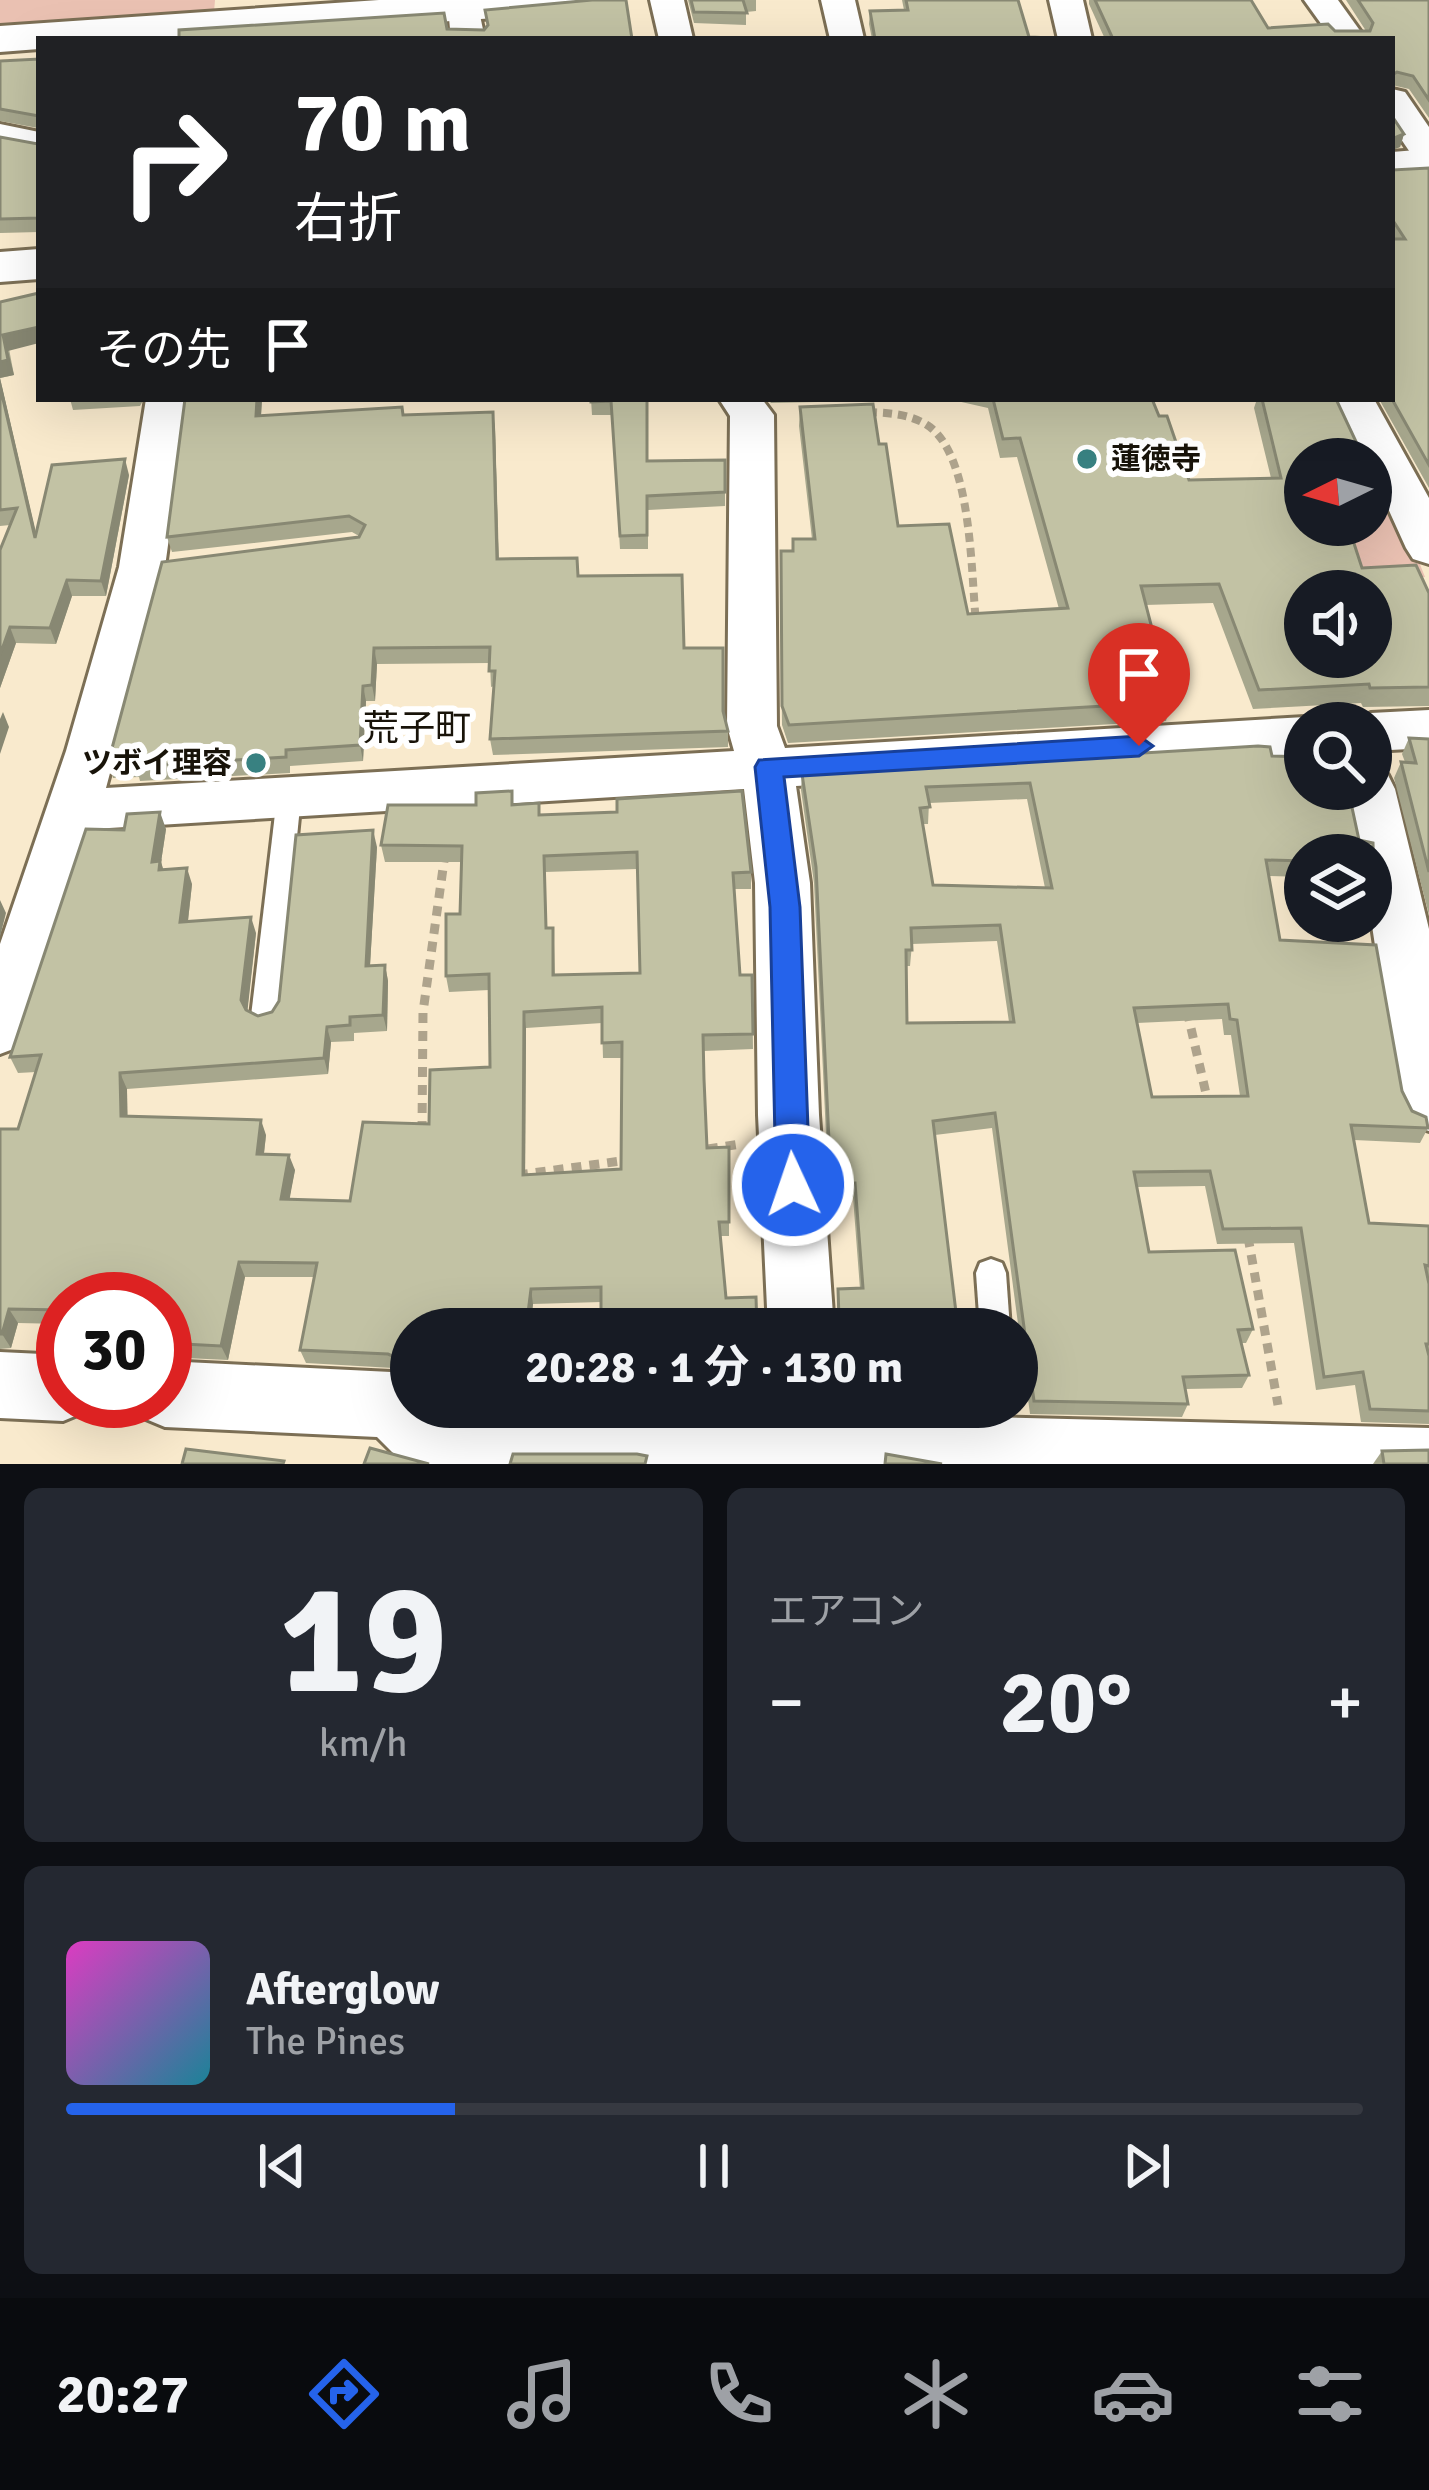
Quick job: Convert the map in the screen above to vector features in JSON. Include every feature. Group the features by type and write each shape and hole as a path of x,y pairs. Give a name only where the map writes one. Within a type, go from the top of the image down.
{"street":[{"path":"104,36 466,24 566,0"},
{"path":"667,0 675,36"},
{"path":"838,0 846,36"},
{"path":"1066,0 1074,36"},
{"path":"1321,0 1347,36"},
{"path":"0,39 36,38"},
{"path":"1395,104 1429,153"},
{"path":"0,135 36,141"},
{"path":"1395,166 1429,163"},
{"path":"0,267 36,264"},
{"path":"0,1029 152,566 167,402"},
{"path":"742,402 752,415 752,726 769,767 785,907 800,1308"},
{"path":"1355,402 1414,477 1429,548"},
{"path":"1392,731 1429,729"},
{"path":"73,810 1284,737"},
{"path":"1374,810 1409,964 1429,1105"},
{"path":"0,1385 36,1387"},
{"path":"192,1395 390,1406"},
{"path":"416,1428 456,1444 736,1428"},
{"path":"808,1428 817,1447 1003,1443 1245,1458 1429,1462"}],"lane":[{"path":"265,1016 289,797"},
{"path":"991,1273 994,1308"}],"path":[{"path":"861,412 906,414 923,421 937,431 958,465 979,643"},
{"path":"422,1144 423,1012 454,787"},
{"path":"1182,988 1211,1111"},
{"path":"698,1150 790,1137"},
{"path":"514,1175 652,1156"},
{"path":"1245,1226 1256,1267 1245,1458"}],"shaded area":[{"path":"0,0 215,0 214,12 0,24"},
{"path":"1392,494 1425,577 1392,577 1392,570 1355,570 1347,546 1392,546"}],"building":[{"path":"626,0 632,36 179,36 179,30 444,13 447,29 484,30 488,25 485,10"},
{"path":"691,0 743,0 747,13 694,12"},
{"path":"906,0 1018,0 1029,36 874,36 870,11 908,10"},
{"path":"1095,0 1251,0 1268,28 1328,24 1335,31 1370,31 1373,23 1358,0 1429,0 1429,100 1413,76 1395,73 1395,36 1112,36"},
{"path":"36,59 36,115 0,109 0,61"},
{"path":"0,137 36,144 36,218 0,219"},
{"path":"1429,168 1429,465 1394,402 1395,239 1405,239 1395,224 1395,170"},
{"path":"36,294 36,328 3,335 8,360 0,362 0,302"},
{"path":"0,386 35,538 52,465 125,459 101,581 67,580 50,628 10,627 0,655 0,550 17,508 0,510"},
{"path":"185,402 257,402 256,416 402,407 403,415 493,412 497,559 577,558 578,576 682,575 684,648 723,648 723,711 728,731 490,739 495,671 489,671 490,647 374,648 372,685 363,686 360,745 286,750 286,757 135,766 136,761 108,763 162,562 359,537 365,525 349,516 167,537"},
{"path":"611,402 647,402 647,461 725,460 725,492 647,496 647,535 620,536"},
{"path":"994,402 1153,402 1159,416 1167,416 1189,480 1281,478 1263,402 1337,402 1354,438 1284,438 1284,546 1355,546 1362,568 1416,565 1429,593 1429,687 1370,688 1369,684 1259,690 1219,584 1141,586 1171,702 789,725 782,706 781,551 793,551 793,539 815,539 800,407 873,404 879,444 886,444 898,526 949,524 968,614 1068,608 1020,438 1003,439"},
{"path":"1409,738 1429,739 1429,872 1401,762 1416,763"},
{"path":"1258,746 1270,747 1272,756 1284,756 1284,810 1353,810 1358,834 1284,834 1284,860 1266,860 1280,940 1376,945 1402,1091 1412,1111 1426,1117 1428,1128 1351,1125 1369,1223 1429,1226 1429,1266 1425,1265 1429,1411 1370,1409 1363,1372 1324,1377 1301,1228 1223,1229 1210,1171 1134,1172 1149,1252 1235,1250 1253,1329 1238,1330 1249,1375 1183,1377 1188,1404 1038,1401 1038,1308 1021,1308 995,1113 933,1121 955,1308 839,1308 838,1289 863,1288 855,1183 831,1183 816,867 802,774","holes":["1030,783 1052,888 933,885 920,808 930,807 926,787","1000,925 1014,1022 907,1023 906,950 912,950 911,928","1228,1004 1230,1019 1237,1020 1248,1096 1152,1097 1134,1008"]},
{"path":"512,791 512,805 539,803 539,815 617,812 617,799 742,791 751,872 733,873 740,975 752,975 753,1034 703,1035 704,1079 707,1148 729,1147 729,1222 719,1222 726,1298 756,1297 756,1308 601,1308 601,1287 531,1289 529,1308 390,1308 390,1355 300,1350 317,1263 239,1262 221,1346 192,1344 192,1272 36,1272 36,1310 9,1309 0,1334 0,1129 18,1129 41,1055 10,1057 86,829 124,830 127,814 160,812 152,862 160,861 159,870 187,868 180,922 251,917 241,1000 246,1010 258,1016 272,1012 279,1001 296,835 373,830 366,966 385,965 383,1015 350,1017 350,1025 327,1027 324,1058 120,1073 121,1116 261,1120 257,1154 289,1155 281,1199 350,1201 363,1122 429,1124 430,1070 490,1067 489,974 446,976 446,914 460,914 462,846 381,845 388,805 476,805 476,793","holes":["637,852 640,973 553,975 544,856","602,1007 602,1043 622,1042 621,1169 523,1175 524,1012"]},
{"path":"370,1448 429,1464 364,1464"},
{"path":"186,1449 284,1461 182,1464"},
{"path":"1429,1450 1429,1464 1384,1464 1382,1451"},
{"path":"513,1454 647,1456 645,1464 510,1464"},
{"path":"886,1454 942,1464 885,1464"}],"place":[{"name":"蓮徳寺","path":"1087,459"},
{"name":"ツボイ理容","path":"256,763"}],"district":[{"name":"荒子町","path":"417,727"}],"route":[{"path":"793,1185 785,907 769,767 1139,746"}]}
